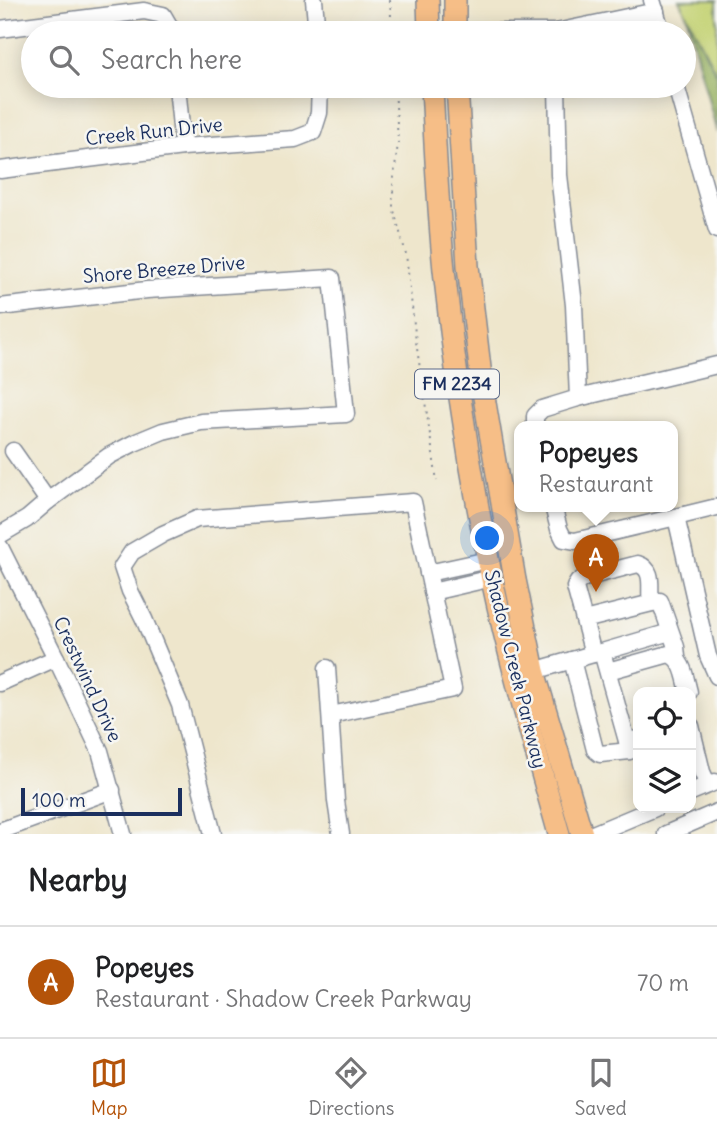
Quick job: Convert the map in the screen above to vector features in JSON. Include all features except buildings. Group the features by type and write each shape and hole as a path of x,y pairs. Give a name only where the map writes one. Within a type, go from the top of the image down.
{"main road":[{"path":"428,0 429,21"},
{"path":"455,0 455,21"},
{"name":"Shadow Creek Parkway","path":"433,98 444,268 456,374 490,569 515,677 559,834"},
{"name":"Shadow Creek Parkway","path":"458,98 468,267 482,385 514,580 534,671 582,834"}],"street":[{"path":"314,0 316,21"},
{"path":"600,21 654,6"},
{"path":"64,21 144,11 163,15 166,21"},
{"path":"0,29 21,26"},
{"path":"178,98 183,147"},
{"name":"Creek Run Drive","path":"0,170 183,147 295,139 313,132 319,113 320,98"},
{"path":"557,98 559,175 574,304 578,398"},
{"path":"679,98 717,230"},
{"name":"Shore Breeze Drive","path":"0,307 147,290 332,278 346,414 201,422 163,431 109,456 48,501"},
{"path":"535,421 535,416 542,409 717,365"},
{"path":"0,535 27,519 48,501 13,451"},
{"path":"213,834 180,705 122,567 132,552 197,519 413,502 453,688 331,716"},
{"path":"555,512 564,539 575,541 717,507"},
{"path":"676,517 708,656 717,676"},
{"name":"Crestwind Drive","path":"0,547 100,751 124,834"},
{"path":"572,660 595,750 604,754 633,743 608,671 597,653 584,620 575,587 584,578 638,564 647,570 652,588 649,596 651,603"},
{"path":"428,573 490,569"},
{"path":"432,592 490,569"},
{"path":"584,620 660,601 688,687"},
{"path":"534,671 670,632"},
{"path":"608,671 669,654 677,657"},
{"path":"0,683 56,658"},
{"path":"327,668 336,801 341,834"},
{"path":"696,761 712,783"},
{"path":"0,831 112,790"},
{"path":"666,834 717,812"},
{"path":"593,834 642,813"}],"path":[{"path":"390,0 391,21"},
{"path":"396,98 398,143 393,206 406,254 437,481"}],"green space":[{"path":"679,0 717,0 717,75 696,34 696,21 690,21"},
{"path":"696,34 717,75 717,133 696,52"}],"place":[{"name":"Popeyes","path":"596,592"}]}
